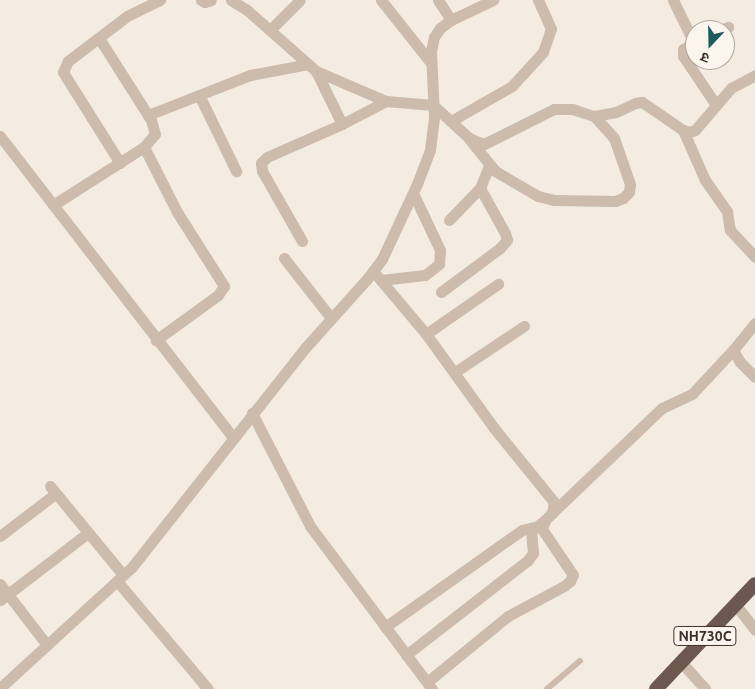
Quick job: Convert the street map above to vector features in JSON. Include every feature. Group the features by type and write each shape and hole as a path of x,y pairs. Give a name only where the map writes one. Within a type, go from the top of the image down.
{"highway":[{"name":"NH730C","path":"656,689 755,584"}],"street":[{"path":"120,163 63,72 68,61 127,16 160,0"},
{"path":"201,0 205,2 211,0"},
{"path":"231,0 247,10 312,68 386,101 433,105 469,138 489,166 532,192 554,200 605,202 623,198 629,192 630,184 616,145 610,132 594,116"},
{"path":"270,30 300,0"},
{"path":"381,0 432,63"},
{"path":"438,0 451,20"},
{"path":"0,688 120,578 147,548 252,413 373,271 391,242 413,193 431,142 434,38 440,28 451,20 493,0"},
{"path":"451,121 512,86 543,52 551,28 538,0"},
{"path":"673,0 685,25"},
{"path":"53,206 144,147 155,134 155,127 148,115 99,38"},
{"path":"685,48 683,49 683,56 685,59"},
{"path":"148,115 258,72 312,68"},
{"path":"312,68 342,124"},
{"path":"692,70 716,105"},
{"path":"469,138 484,144 544,113 563,107 594,116 616,112 635,102 642,102 683,130 689,132 695,130 731,88 755,75"},
{"path":"199,95 236,171"},
{"path":"302,241 262,172 261,163 267,157 342,124 386,101"},
{"path":"683,130 705,180 727,212 730,230 755,257"},
{"path":"0,136 233,438"},
{"path":"144,147 177,212 224,286 218,295 156,340"},
{"path":"449,220 480,188 489,166"},
{"path":"441,292 500,248 507,240 480,188"},
{"path":"381,280 425,275 439,264 440,250 413,193"},
{"path":"284,258 331,318"},
{"path":"252,413 310,526 429,686 508,616 570,581 573,575 570,568 542,529 554,502 494,428 426,334 373,271"},
{"path":"426,334 498,284"},
{"path":"385,627 522,530 534,527 548,516 662,408 692,394 734,350 755,323"},
{"path":"455,372 524,326"},
{"path":"734,350 736,357 755,377"},
{"path":"0,536 52,490 88,533 120,578 208,689"},
{"path":"406,655 528,560 534,553 530,535 534,527"},
{"path":"4,597 88,533"},
{"path":"0,584 4,597 47,645"},
{"path":"735,604 755,630"},
{"path":"681,662 705,689"}],"lane":[{"path":"547,689 580,661"}]}
